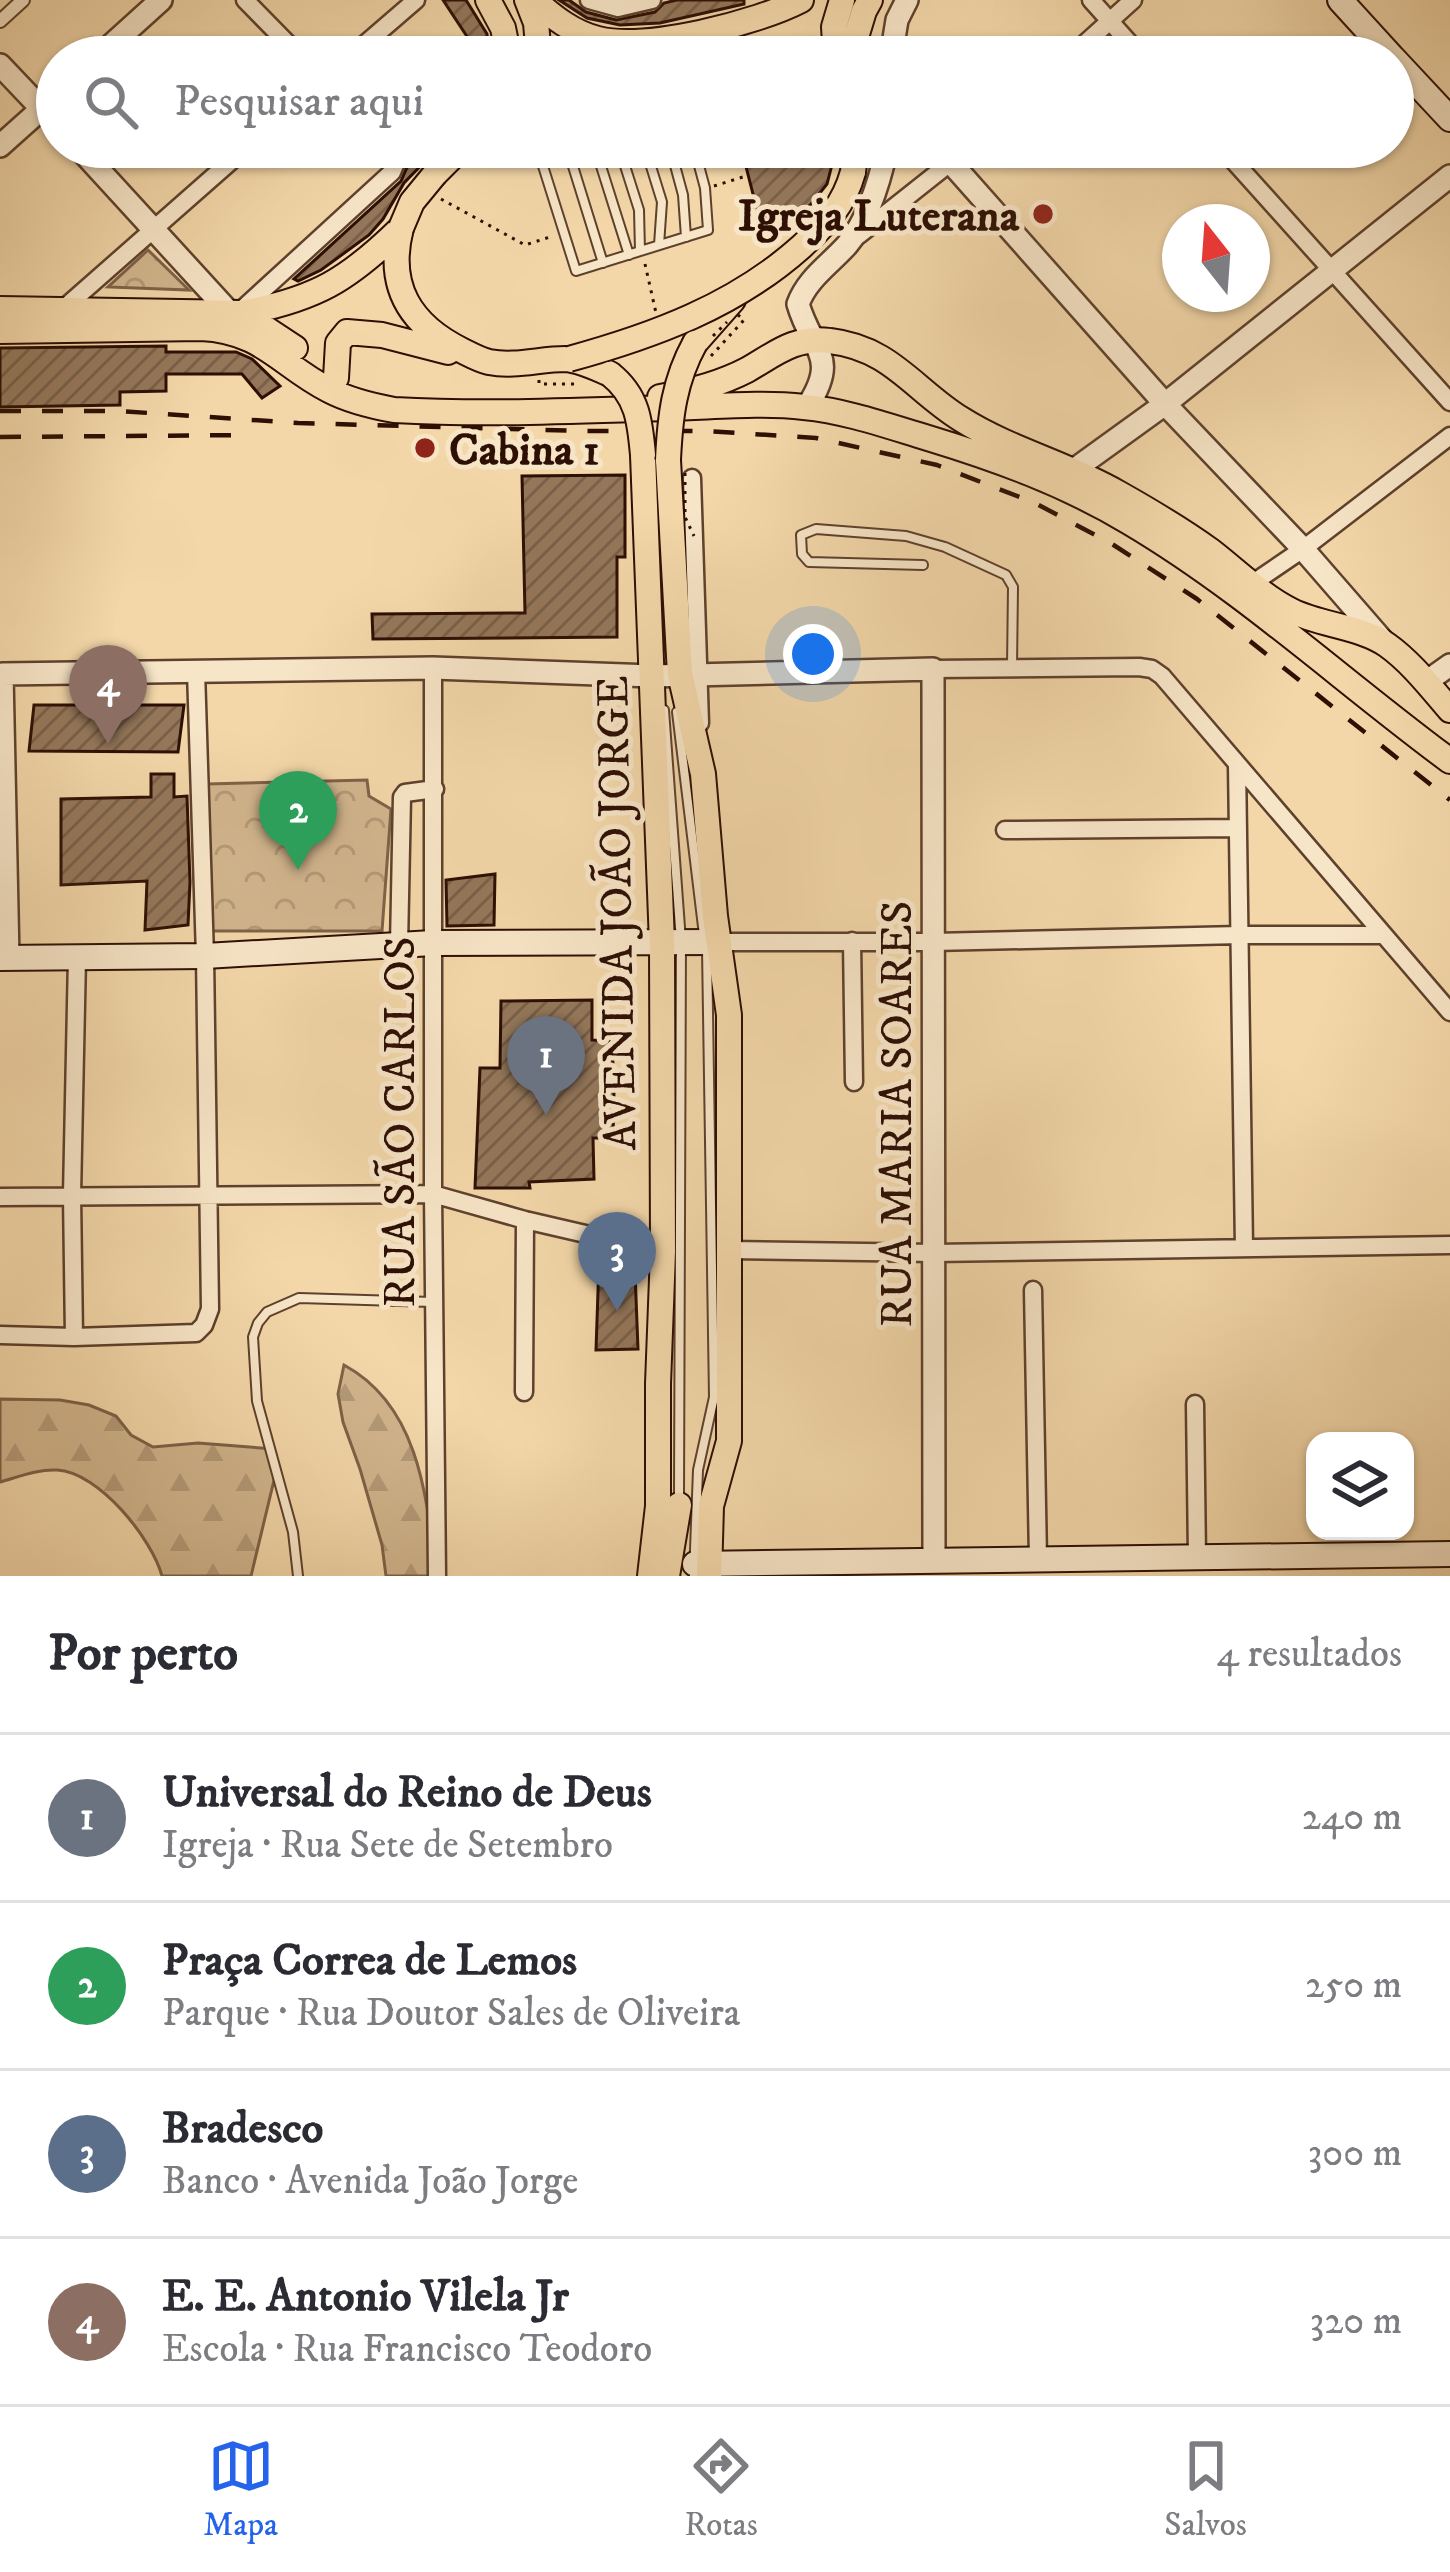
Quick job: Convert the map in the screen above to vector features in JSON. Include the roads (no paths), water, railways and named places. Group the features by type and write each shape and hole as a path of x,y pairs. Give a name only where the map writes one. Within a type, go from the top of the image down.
{"main road":[{"path":"488,0 505,36"},
{"path":"531,0 588,36"},
{"path":"531,0 537,36"},
{"path":"835,36 842,0"},
{"path":"855,36 871,0"},
{"path":"1340,0 1373,36"},
{"path":"673,36 746,22 792,5"},
{"path":"1414,80 1450,119"},
{"path":"444,168 412,202 401,228 396,262 405,301 418,321 486,362"},
{"path":"336,378 341,336 354,331 486,362 518,364 569,359 660,330 738,295 782,264 840,206 851,168"},
{"path":"0,332 231,331 240,319 352,273 401,228"},
{"name":"AVENIDA JOÃO JORGE","path":"693,1570 729,1441 729,1015 698,935 652,676 672,467 673,395 682,367 712,320 738,295"},
{"path":"0,309 261,323 336,378 367,389 423,396 659,397 707,386 797,341 849,344 880,356 985,434 1075,470 1191,538 1290,610 1378,640 1450,710"},
{"path":"240,319 328,390 370,406 426,412 807,407 1005,462 1076,494 1182,554 1450,761"},
{"name":"AVENIDA JOÃO JORGE","path":"569,359 610,374 629,392 640,421 672,467 688,674 703,774 698,935 663,1252 658,1506 650,1576"},
{"path":"1348,683 1345,654 1354,644 1378,640"},
{"path":"4,958 205,956 698,935"},
{"path":"714,1397 729,1441"},
{"path":"679,1505 693,1570 934,1560 1038,1559 1107,1567 1197,1557 1450,1555"}],"street":[{"path":"0,21 23,0"},
{"path":"121,36 161,0"},
{"path":"245,0 281,36"},
{"path":"374,36 416,0"},
{"path":"590,0 618,8 652,0"},
{"path":"894,36 907,0"},
{"path":"1091,0 1123,36"},
{"path":"1093,36 1133,0"},
{"path":"0,65 36,95"},
{"path":"0,146 36,120"},
{"path":"98,168 240,319 394,168"},
{"path":"63,309 223,168"},
{"path":"849,243 870,205 880,168"},
{"path":"807,407 824,370 823,358 799,309 802,294 849,243 935,168"},
{"path":"966,168 1165,404 1303,549 1378,640"},
{"path":"1239,168 1450,402"},
{"path":"1075,470 1450,176"},
{"path":"1253,583 1450,436"},
{"name":"AVENIDA JOÃO JORGE","path":"672,467 694,536 688,674"},
{"path":"1426,682 1450,665"},
{"path":"4,958 1,674 433,668 652,676 1152,669 1450,1012"},
{"name":"RUA SÃO CARLOS","path":"433,668 437,1576"},
{"name":"RUA MARIA SOARES","path":"933,669 934,1560"},
{"path":"0,1335 196,1333 210,1310 196,671"},
{"path":"1237,765 1244,1248"},
{"path":"399,945 402,797 434,789"},
{"path":"1005,830 1238,828"},
{"path":"698,935 934,942 1384,935"},
{"path":"852,941 854,1082"},
{"path":"74,1336 77,957"},
{"path":"0,1197 433,1194 663,1252"},
{"path":"524,1220 524,1392"},
{"path":"730,1250 934,1253 1450,1245"},
{"path":"1033,1290 1038,1559"},
{"path":"1195,1404 1197,1557"}],"lane":[{"path":"431,183 452,168"},
{"path":"544,168 576,271 708,230 700,168"},
{"path":"574,168 603,263"},
{"path":"602,168 629,255"},
{"path":"626,168 639,210 641,251"},
{"path":"651,168 662,202 659,245"},
{"path":"676,168 686,237"},
{"path":"922,565 809,562 802,554 801,535 816,529 906,536 1006,575 1013,587 1012,668"},
{"path":"688,674 675,696 698,935 714,1397 698,1470 693,1570"},
{"path":"679,1505 698,935"},
{"path":"298,1576 293,1532 257,1400 253,1337 258,1323 266,1312 299,1298 434,1302"}],"railway":[{"path":"0,411 705,431 816,438 937,465 1035,503 1112,544 1197,599 1450,800"},
{"path":"0,437 249,435"}],"place":[{"name":"Igreja Luterana","path":"1043,214"},
{"name":"Cabina 1","path":"425,448"},
{"name":"E. E. Antonio Vilela Jr","path":"108,744"},
{"name":"Praça Correa de Lemos","path":"298,870"},
{"name":"Universal do Reino de Deus","path":"546,1115"},
{"name":"Bradesco","path":"617,1311"}]}
